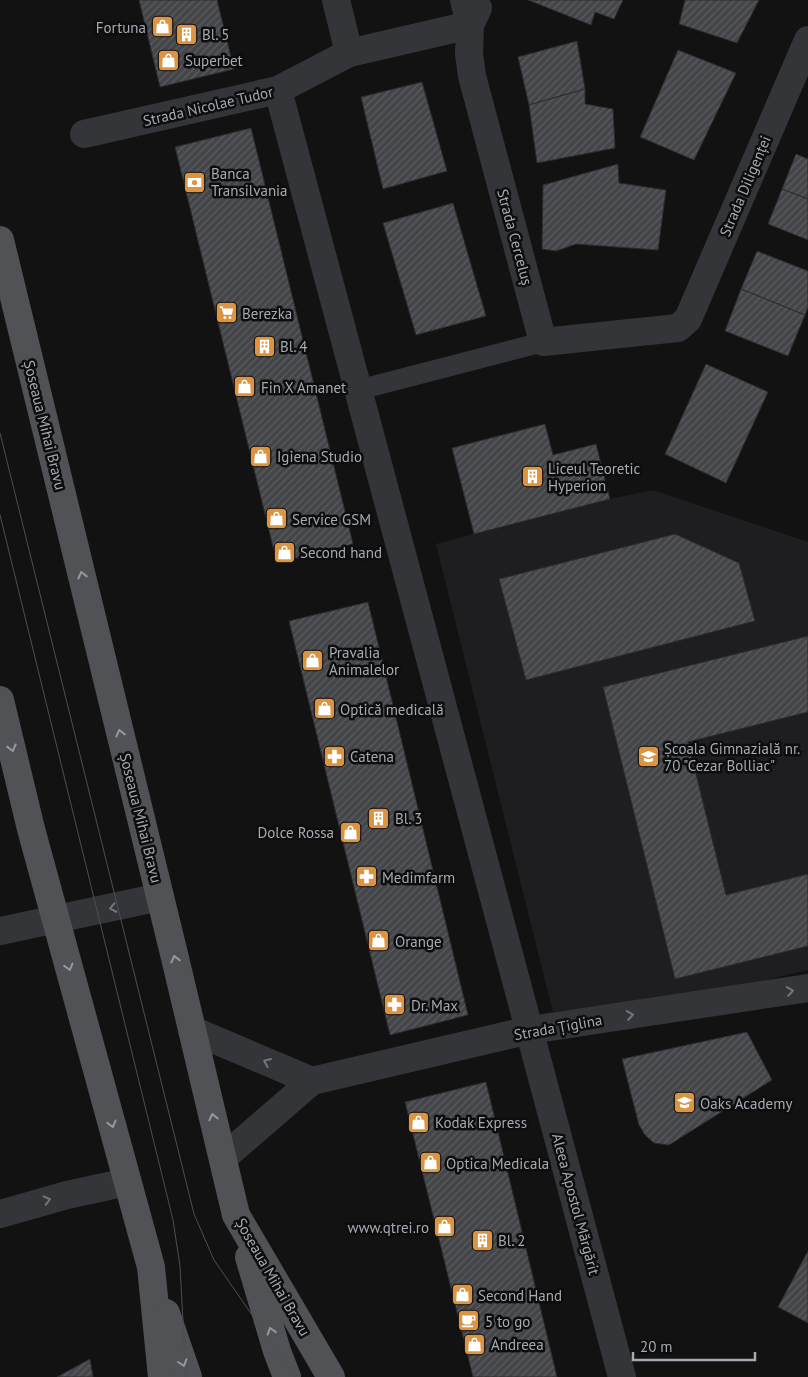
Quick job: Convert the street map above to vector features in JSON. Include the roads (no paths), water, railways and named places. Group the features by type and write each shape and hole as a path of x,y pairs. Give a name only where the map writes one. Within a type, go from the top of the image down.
{"main road":[{"name":"Șoseaua Mihai Bravu","path":"0,240 236,1215 331,1377"},
{"path":"0,700 31,829 151,1266 188,1377"},
{"path":"236,1215 277,1351 287,1377"},
{"path":"151,1266 162,1377"}],"street":[{"path":"336,0 349,53"},
{"path":"467,13 481,0"},
{"name":"Strada Nicolae Tudor","path":"84,134 278,90 349,53 467,13"},
{"name":"Strada Cerceluș","path":"467,13 472,76 543,342"},
{"name":"Strada Diligenței","path":"543,342 678,328 688,319 808,40"},
{"name":"Aleea Apostol Mărgărit","path":"278,90 622,1377"},
{"path":"0,932 160,897"},
{"name":"Strada Țiglina","path":"312,1081 530,1030 808,988"},
{"path":"192,1030 312,1081 223,1158"},
{"path":"0,1214 58,1197 128,1182"}],"lane":[{"path":"358,390 543,342"}],"tram line":[{"path":"0,433 194,1214 214,1260 295,1377"},
{"path":"0,515 173,1220 180,1266 186,1377"}],"place":[{"name":"Fortuna","path":"162,27"},
{"name":"Bl. 5","path":"186,34"},
{"name":"Superbet","path":"169,60"},
{"name":"Banca Transilvania","path":"195,182"},
{"name":"Berezka","path":"226,313"},
{"name":"Bl. 4","path":"264,346"},
{"name":"Fin X Amanet","path":"245,387"},
{"name":"Igiena Studio","path":"261,456"},
{"name":"Liceul Teoretic Hyperion","path":"532,477"},
{"name":"Service GSM","path":"276,519"},
{"name":"Second hand","path":"284,552"},
{"name":"Pravalia Animalelor","path":"313,661"},
{"name":"Optică medicală","path":"324,709"},
{"name":"Catena","path":"334,756"},
{"name":"Școala Gimnazială nr. 70 \"Cezar Bolliac\"","path":"648,757"},
{"name":"Bl. 3","path":"379,818"},
{"name":"Dolce Rossa","path":"350,832"},
{"name":"Medimfarm","path":"366,877"},
{"name":"Orange","path":"379,941"},
{"name":"Dr. Max","path":"395,1005"},
{"name":"Oaks Academy","path":"684,1103"},
{"name":"Kodak Express","path":"419,1122"},
{"name":"Optica Medicala","path":"430,1163"},
{"name":"www.qtrei.ro","path":"445,1227"},
{"name":"Bl. 2","path":"482,1240"},
{"name":"Second Hand","path":"462,1295"},
{"name":"5 to go","path":"469,1321"},
{"name":"Andreea","path":"475,1344"}]}
